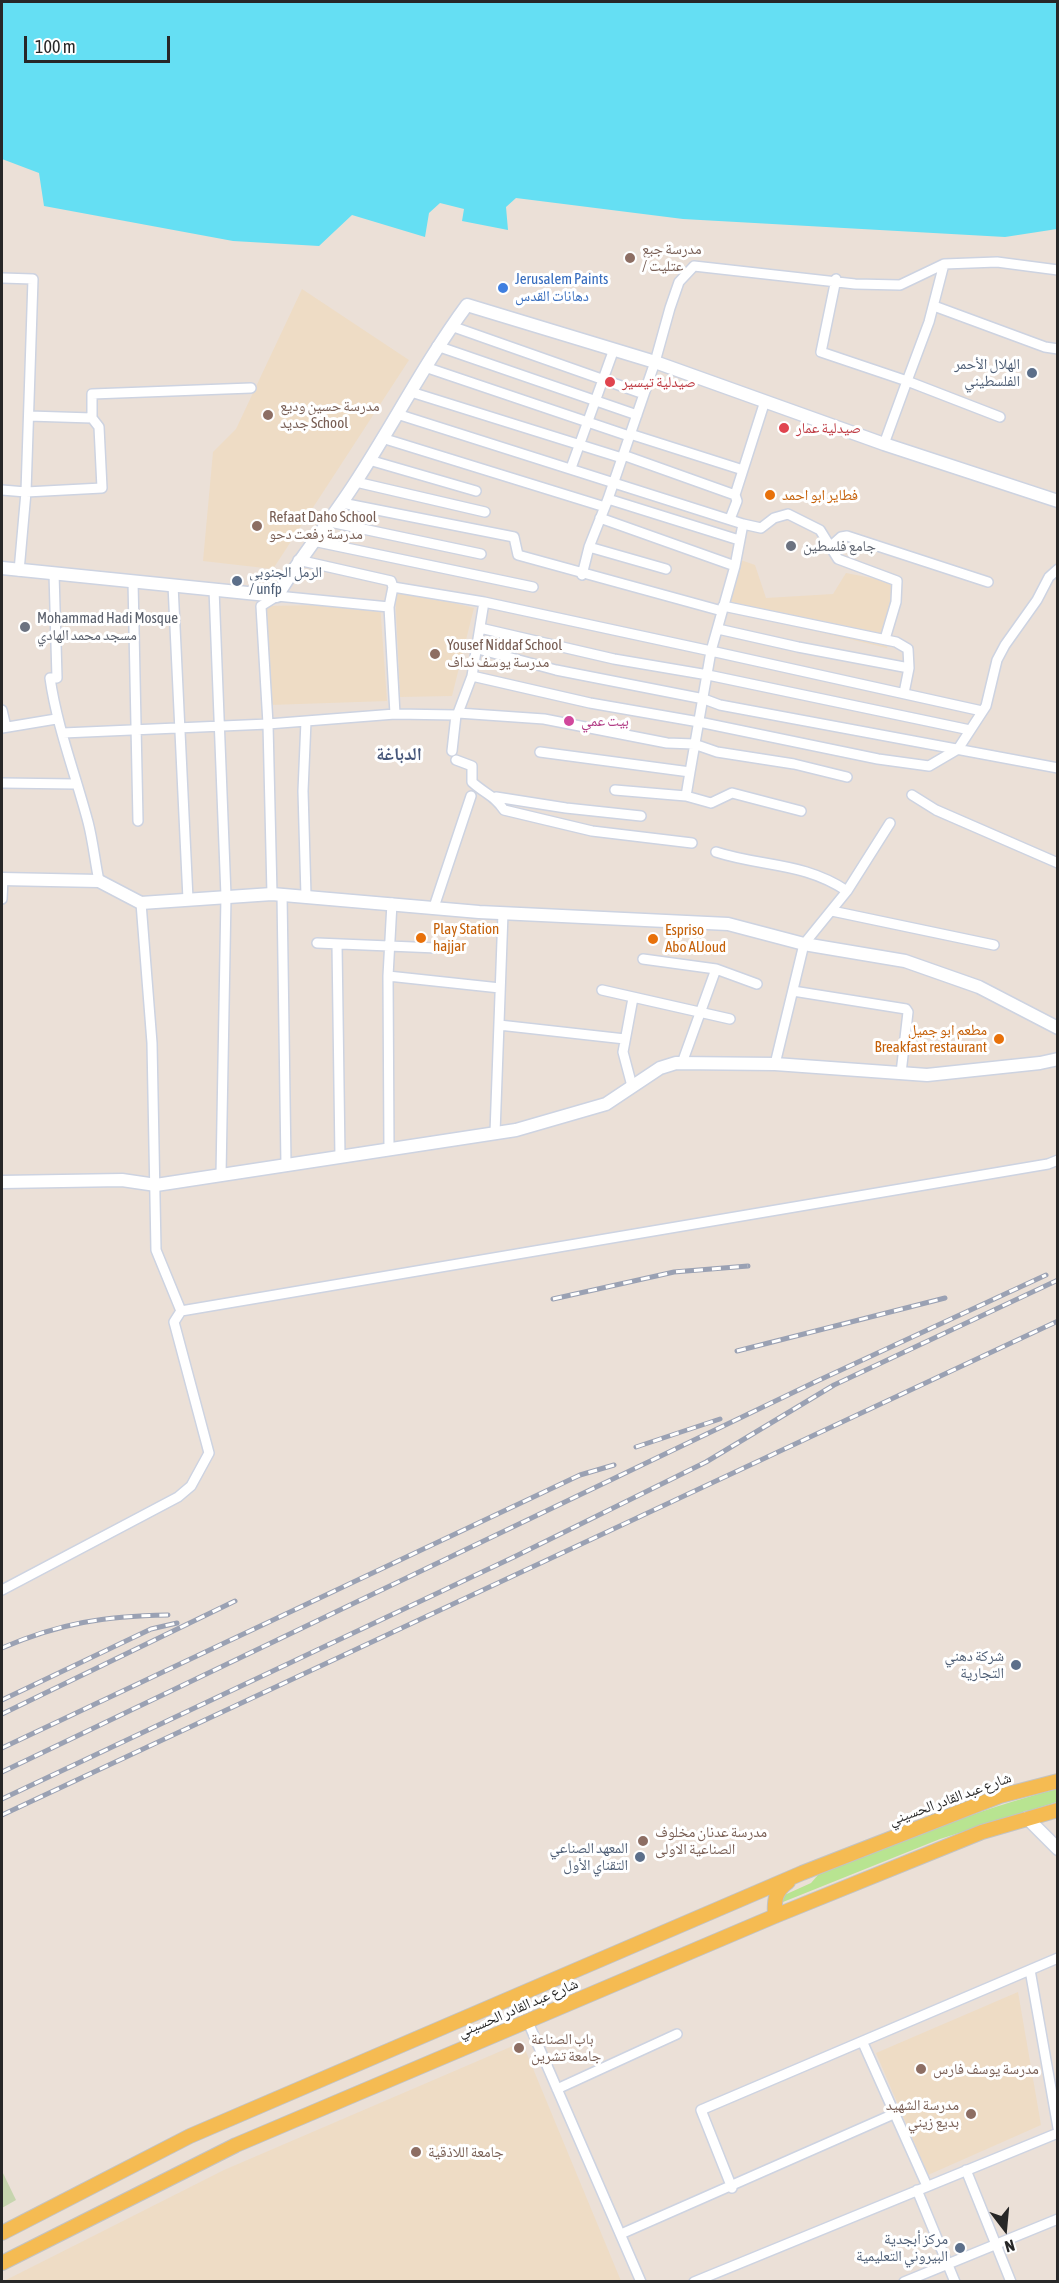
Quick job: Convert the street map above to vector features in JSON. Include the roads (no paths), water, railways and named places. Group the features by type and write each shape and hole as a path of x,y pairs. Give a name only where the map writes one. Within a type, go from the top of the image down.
{"main road":[{"name":"شارع عبد القادر الحسيني","path":"2,2233 190,2136 802,1873 1000,1796 1058,1780"},
{"name":"شارع عبد القادر الحسيني","path":"2,2263 236,2145 775,1916 982,1832 1058,1810"},
{"path":"775,1916 774,1901 780,1887 802,1873"}],"street":[{"path":"582,575 589,547 623,457 679,282 694,266 836,279 855,284 900,285 944,264 997,262 1058,270"},
{"path":"884,444 934,306 944,264"},
{"path":"2,278 33,279 26,492 19,571"},
{"path":"836,279 821,352 907,381 1000,417"},
{"path":"286,1165 277,894 261,606 277,596 298,560 330,522 411,392 437,345 467,306 654,362 884,444 1058,501"},
{"path":"934,306 1045,347 1058,349"},
{"path":"451,326 644,394"},
{"path":"437,345 637,415"},
{"path":"571,468 614,349"},
{"path":"425,367 588,422 743,470"},
{"path":"2,490 26,492 102,488 99,427 92,418 92,394 251,388"},
{"path":"411,392 579,443 735,495"},
{"path":"730,519 737,501 735,495 765,401"},
{"path":"397,414 743,524 761,528 781,515 788,514 814,525 838,559 897,581 896,602 885,639"},
{"path":"29,416 92,418"},
{"path":"382,438 739,540"},
{"path":"369,460 476,491"},
{"path":"356,482 485,512"},
{"path":"342,503 514,537 518,555 582,575 722,609 885,639 908,649 909,668 904,693"},
{"path":"600,518 735,566"},
{"path":"330,522 481,554"},
{"path":"686,796 711,651 735,566 743,524"},
{"path":"831,546 841,537 848,536 988,582"},
{"path":"313,541 533,587"},
{"path":"589,547 666,569"},
{"path":"298,560 391,581 393,587 389,607 395,714"},
{"path":"2,568 389,607"},
{"path":"472,676 590,703 699,722 859,755 929,766 958,749 982,711 1005,645 1037,600 1049,577 1058,569"},
{"path":"54,573 57,678 50,678 56,719 63,733 75,784 88,822 99,881"},
{"path":"133,581 138,821"},
{"path":"173,585 188,899"},
{"path":"393,587 483,602 982,711"},
{"path":"214,589 226,896 221,1175"},
{"path":"483,602 478,649 472,676 457,714 454,756 472,766 474,769 472,782 482,791 496,797 566,808 641,816"},
{"path":"480,628 614,659 708,675 970,730"},
{"path":"718,628 798,647 909,668"},
{"path":"478,649 556,670 704,699 720,705 1058,768"},
{"path":"2,710 4,727 56,719"},
{"path":"63,733 268,724 395,714 457,714 544,719 667,743 694,744 717,752 794,764 847,777"},
{"path":"306,721 303,815 306,896"},
{"path":"540,752 690,772"},
{"path":"2,783 75,784"},
{"path":"615,790 686,796 711,803 732,793 801,810"},
{"path":"912,795 936,810 1058,864"},
{"path":"434,907 471,796"},
{"path":"496,797 504,810 592,831 692,843"},
{"path":"775,1064 804,944 847,891 890,824"},
{"path":"716,852 827,877 847,891"},
{"path":"2,899 2,879 99,881 141,903 277,894 503,913 728,924 804,944 905,962 979,987 1058,1028"},
{"path":"141,903 152,1043 156,1250 181,1311"},
{"path":"390,1149 388,976 392,903"},
{"path":"832,911 994,945"},
{"path":"495,1133 503,913"},
{"path":"317,943 437,948"},
{"path":"337,944 340,1157"},
{"path":"643,959 716,969 757,984"},
{"path":"682,1063 716,969"},
{"path":"388,976 500,988"},
{"path":"602,990 730,1018"},
{"path":"793,991 906,1009 908,1012 907,1042 902,1073"},
{"path":"632,1086 623,1052 633,998"},
{"path":"499,1024 624,1039"},
{"path":"2,1182 122,1180 156,1185 495,1133 596,1108 615,1099 660,1068 682,1063 775,1064 927,1075 1058,1059"},
{"path":"2,1590 178,1497 191,1486 209,1453 174,1322 181,1311 1047,1164 1058,1160"},
{"path":"1027,1818 1058,1849"},
{"path":"732,2188 701,2110 863,2043 1058,1958"},
{"path":"1030,1970 1058,2128"},
{"path":"528,2022 641,2282"},
{"path":"557,2089 677,2034"},
{"path":"863,2043 896,2113 955,2282"},
{"path":"621,2234 732,2188 896,2113"},
{"path":"694,2282 1058,2133"},
{"path":"966,2170 997,2242 1011,2282"},
{"path":"904,2282 997,2242 1058,2219"}],"water":[{"path":"2,2 1057,2 1057,229 1005,237 683,219 516,198 506,207 508,230 462,221 464,209 440,203 429,213 425,237 352,215 319,246 233,241 44,206 39,173 2,159"}],"railway":[{"path":"553,1299 674,1272 748,1266"},
{"path":"2,1772 815,1382 1046,1275"},
{"path":"2,1799 516,1556 706,1462 834,1385 1058,1280"},
{"path":"737,1351 945,1298"},
{"path":"2,1815 1058,1321"},
{"path":"636,1447 720,1419"},
{"path":"2,1748 580,1475 614,1465"},
{"path":"2,1714 235,1601"},
{"path":"2,1648 44,1632 83,1622 168,1615"},
{"path":"2,1700 151,1629 177,1623"}],"place":[{"name":"مدرسة جبع / عتليت","path":"630,258"},
{"name":"Jerusalem Paints دهانات القدس","path":"503,288"},
{"name":"الهلال الأحمر الفلسطيني","path":"1032,373"},
{"name":"صيدلية تيسير","path":"610,382"},
{"name":"مدرسة حسين وديع جديد School","path":"268,415"},
{"name":"صيدلية عمار","path":"784,428"},
{"name":"فطاير ابو احمد","path":"770,495"},
{"name":"Refaat Daho School مدرسة رفعت دحو","path":"257,526"},
{"name":"جامع فلسطين","path":"791,546"},
{"name":"الرمل الجنوبي / unfp","path":"237,581"},
{"name":"Mohammad Hadi Mosque مسجد محمد الهادي","path":"25,627"},
{"name":"Yousef Niddaf School مدرسة يوسف نداف","path":"435,654"},
{"name":"بيت عمي","path":"569,721"},
{"name":"Play Station hajjar","path":"421,938"},
{"name":"Espriso Abo AlJoud","path":"653,939"},
{"name":"مطعم ابو جميل Breakfast restaurant","path":"999,1039"},
{"name":"شركة دهني التجارية","path":"1016,1665"},
{"name":"مدرسة عدنان مخلوف الصناعية الاولى","path":"643,1841"},
{"name":"المعهد الصناعي التقناي الأول","path":"640,1857"},
{"name":"باب الصناعة جامعة تشرين","path":"519,2048"},
{"name":"مدرسة يوسف فارس","path":"921,2069"},
{"name":"مدرسة الشهيد بديع زيني","path":"971,2114"},
{"name":"جامعة اللاذقية","path":"416,2152"},
{"name":"مركز أبجدية البيروني التعليمية","path":"960,2248"}],"district":[{"name":"الدباغة","path":"399,754"}]}
